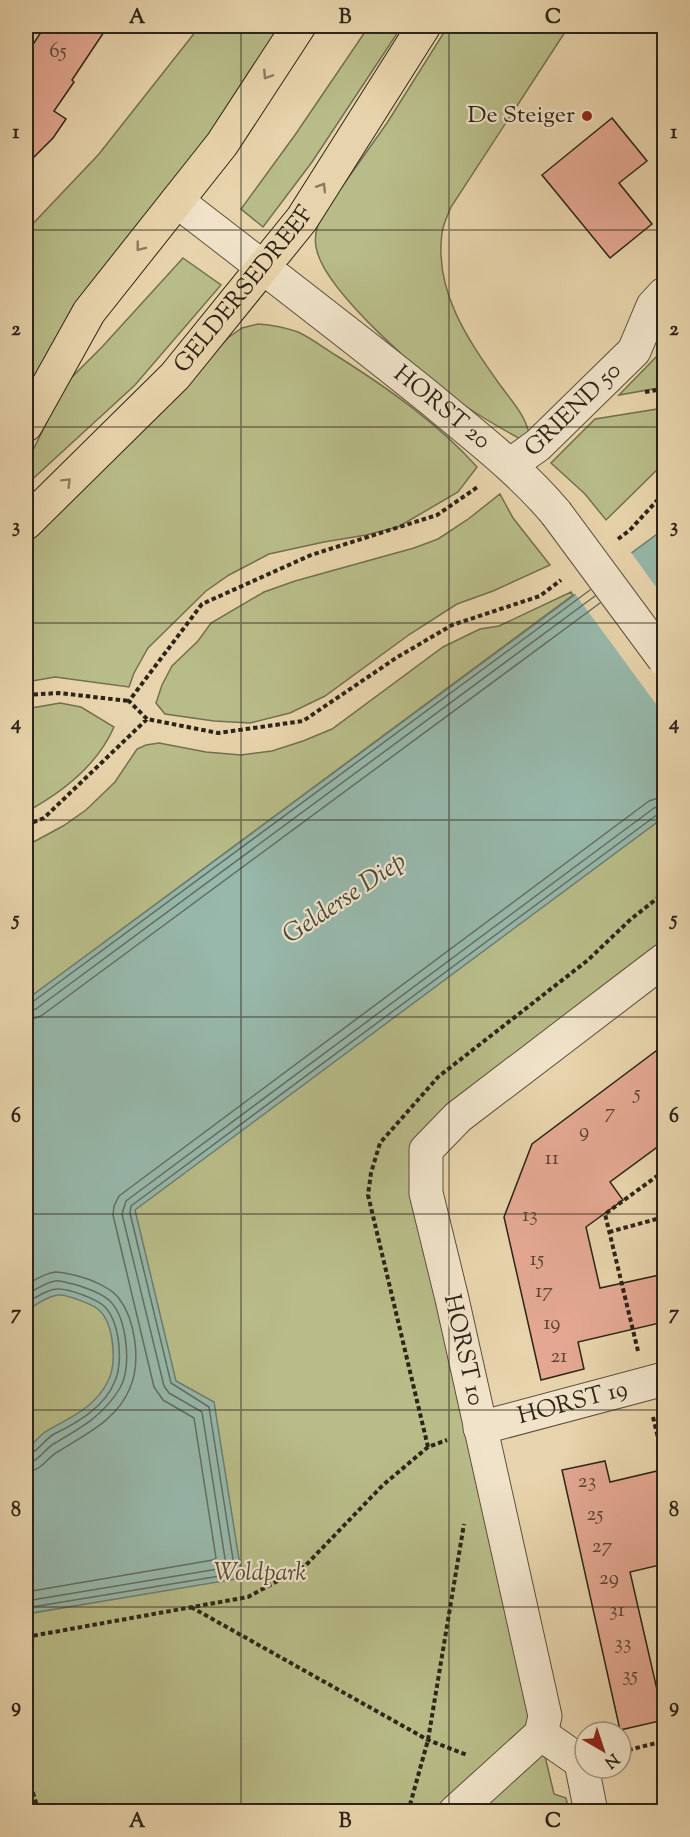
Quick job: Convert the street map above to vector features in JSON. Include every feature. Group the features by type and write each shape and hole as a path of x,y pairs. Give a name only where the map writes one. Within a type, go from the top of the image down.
{"main road":[{"path":"26,424 89,312 222,144 299,26"},
{"name":"GELDERSEDREEF","path":"26,523 175,376 302,219 424,26"}],"street":[{"name":"HORST 20","path":"177,201 356,338 536,489 664,659"},
{"name":"GRIEND 50","path":"510,465 538,445 634,351 653,306 664,294"},
{"name":"HORST 10","path":"540,1734 545,1716 540,1689 426,1193 426,1150 458,1117 664,960"},
{"name":"HORST 19","path":"480,1428 655,1381"},
{"path":"455,1812 540,1734 581,1761 591,1812"}],"path":[{"path":"129,701 202,604 311,555 437,515 510,465"},
{"path":"612,543 630,530 664,493"},
{"path":"26,695 59,693 129,701 147,719 218,733 303,721 396,658 452,625 540,596 567,576"},
{"path":"26,825 44,818 147,719"},
{"path":"664,1171 605,1214 655,1381 664,1462"},
{"path":"609,1232 664,1217"},
{"path":"26,1637 248,1597 305,1566 383,1485 428,1447 480,1428"},
{"path":"408,1812 428,1740 465,1520"},
{"path":"190,1607 428,1740 501,1769"},
{"path":"633,1749 664,1742"},
{"path":"26,1771 39,1812"}],"green space":[{"path":"200,26 296,26 26,400 26,231 99,154"},
{"path":"369,26 402,26 312,162 263,227 241,209 295,135"},
{"path":"448,26 569,26 451,207 442,233 443,275 448,295 465,332 520,413 527,427 531,445 488,421 447,393 380,334 358,312 325,269 315,241 319,221 324,212 387,123"},
{"path":"183,258 221,285 135,385 26,485 26,465 65,384"},
{"path":"258,324 278,326 298,332 313,340 393,393 446,435 477,467 458,492 398,527 269,554 229,575 206,591 148,648 129,687 55,677 26,682 26,536 100,467 229,337 242,328"},
{"path":"664,349 664,387 619,395 658,355"},
{"path":"664,408 664,463 606,520 585,494 551,463 595,419"},
{"path":"500,494 513,518 550,565 493,591 457,604 410,634 325,696 290,713 250,723 214,721 165,714 156,703 172,666 198,641 211,623 264,592 438,539"},
{"name":"Woldpark","path":"571,592 573,595 102,944 664,697 664,952 417,1148 537,1723 554,1794 566,1798 569,1811 26,1812 26,846 63,826 86,810 115,782 137,749 159,743 206,752 241,755 272,751 303,741 332,729 443,647 480,629 499,626"},
{"path":"60,703 81,707 114,727 98,754 78,777 53,796 26,812 26,709"}],"water":[{"name":"Gelderse Diep","path":"664,529 664,817 135,1210 176,1381 214,1402 242,1578 26,1614 26,1451 45,1432 81,1411 103,1390 113,1365 113,1345 105,1317 100,1311 73,1298 62,1295 54,1296 45,1299 26,1312 26,1000"}],"pier":[{"path":"630,551 664,598 664,715 573,591"}],"building":[{"path":"45,26 108,26 54,111 66,119 53,138 26,165 26,55"},
{"path":"612,118 647,161 619,183 652,224 610,258 542,175"},
{"path":"664,1045 664,1142 610,1182 623,1200 586,1227 600,1288 664,1274 664,1322 578,1342 584,1369 541,1380 504,1217 532,1144"},
{"path":"605,1461 610,1482 657,1471 664,1505 664,1564 630,1572 664,1720 633,1727 633,1720 618,1720 562,1470"}],"place":[{"name":"De Steiger","path":"587,116"}]}
